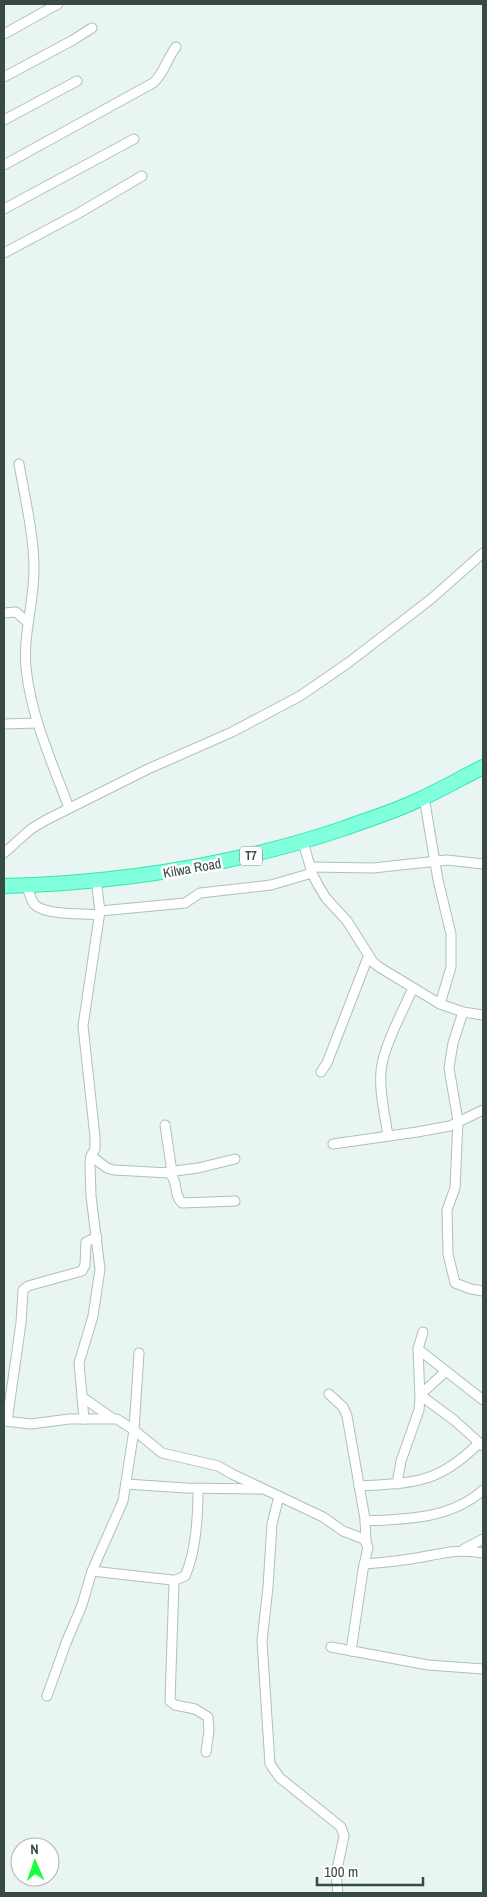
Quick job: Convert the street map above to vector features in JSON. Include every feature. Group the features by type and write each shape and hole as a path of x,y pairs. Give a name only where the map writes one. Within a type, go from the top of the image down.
{"highway":[{"name":"Kilwa Road","path":"4,886 26,886 146,876 192,869 259,854 303,842 377,817 424,797 483,767"}],"street":[{"path":"4,34 58,4"},
{"path":"4,76 74,40 92,28"},
{"path":"4,165 153,83 176,47"},
{"path":"4,120 77,81"},
{"path":"4,210 134,138"},
{"path":"4,253 79,213 142,176"},
{"path":"19,464 34,569 27,622 26,668 36,723 69,808"},
{"path":"4,853 31,829 69,808 148,769 232,732 300,696 348,663 431,599 483,553"},
{"path":"4,613 16,612 27,622"},
{"path":"4,724 36,723"},
{"path":"424,797 429,817 434,861 451,934 451,967 440,1004"},
{"path":"303,842 311,870 326,898 347,921 368,957 378,968 440,1004 463,1012 483,1015"},
{"path":"26,886 34,904 42,908 56,912 100,913 184,903 202,892 271,885 311,870 373,868 450,860 483,864"},
{"path":"84,1420 79,1363 93,1316 100,1269 91,1196 91,1156 95,1149 95,1137 83,1026 100,913 96,880"},
{"path":"321,1072 327,1063 368,957"},
{"path":"388,1136 382,1100 381,1067 394,1030 413,988"},
{"path":"463,1012 449,1068 458,1122 456,1182 447,1210 448,1254 455,1283 483,1291"},
{"path":"333,1144 450,1126 483,1110"},
{"path":"165,1125 170,1172 179,1200 182,1203 235,1201"},
{"path":"91,1156 107,1168 146,1173 198,1168 235,1159"},
{"path":"97,1237 86,1242 85,1265 82,1271 28,1286 23,1290 20,1328 5,1421 31,1424 113,1418"},
{"path":"397,1484 401,1461 416,1422 420,1395 418,1349 423,1332"},
{"path":"418,1349 483,1400"},
{"path":"47,1696 82,1605 92,1570 123,1501 134,1430 139,1352"},
{"path":"420,1395 445,1372"},
{"path":"330,1394 343,1407 347,1416 368,1547 351,1651"},
{"path":"359,1486 413,1482 436,1475 481,1445 454,1420 420,1395"},
{"path":"82,1398 121,1421 162,1453 218,1466 323,1517 343,1531 361,1537 366,1541"},
{"path":"126,1484 198,1489 263,1489"},
{"path":"92,1570 173,1581 185,1576 196,1527 198,1489"},
{"path":"365,1521 407,1520 432,1515 468,1502 483,1490"},
{"path":"279,1496 271,1530 268,1587 262,1641 269,1760 280,1778 341,1827 344,1836 336,1874 338,1893"},
{"path":"364,1564 404,1560 462,1550 483,1539"},
{"path":"462,1550 483,1553"},
{"path":"173,1581 175,1584 175,1602 172,1631 170,1701 175,1705 196,1709 208,1717 209,1731 206,1752"},
{"path":"331,1647 428,1665 483,1669"}]}
